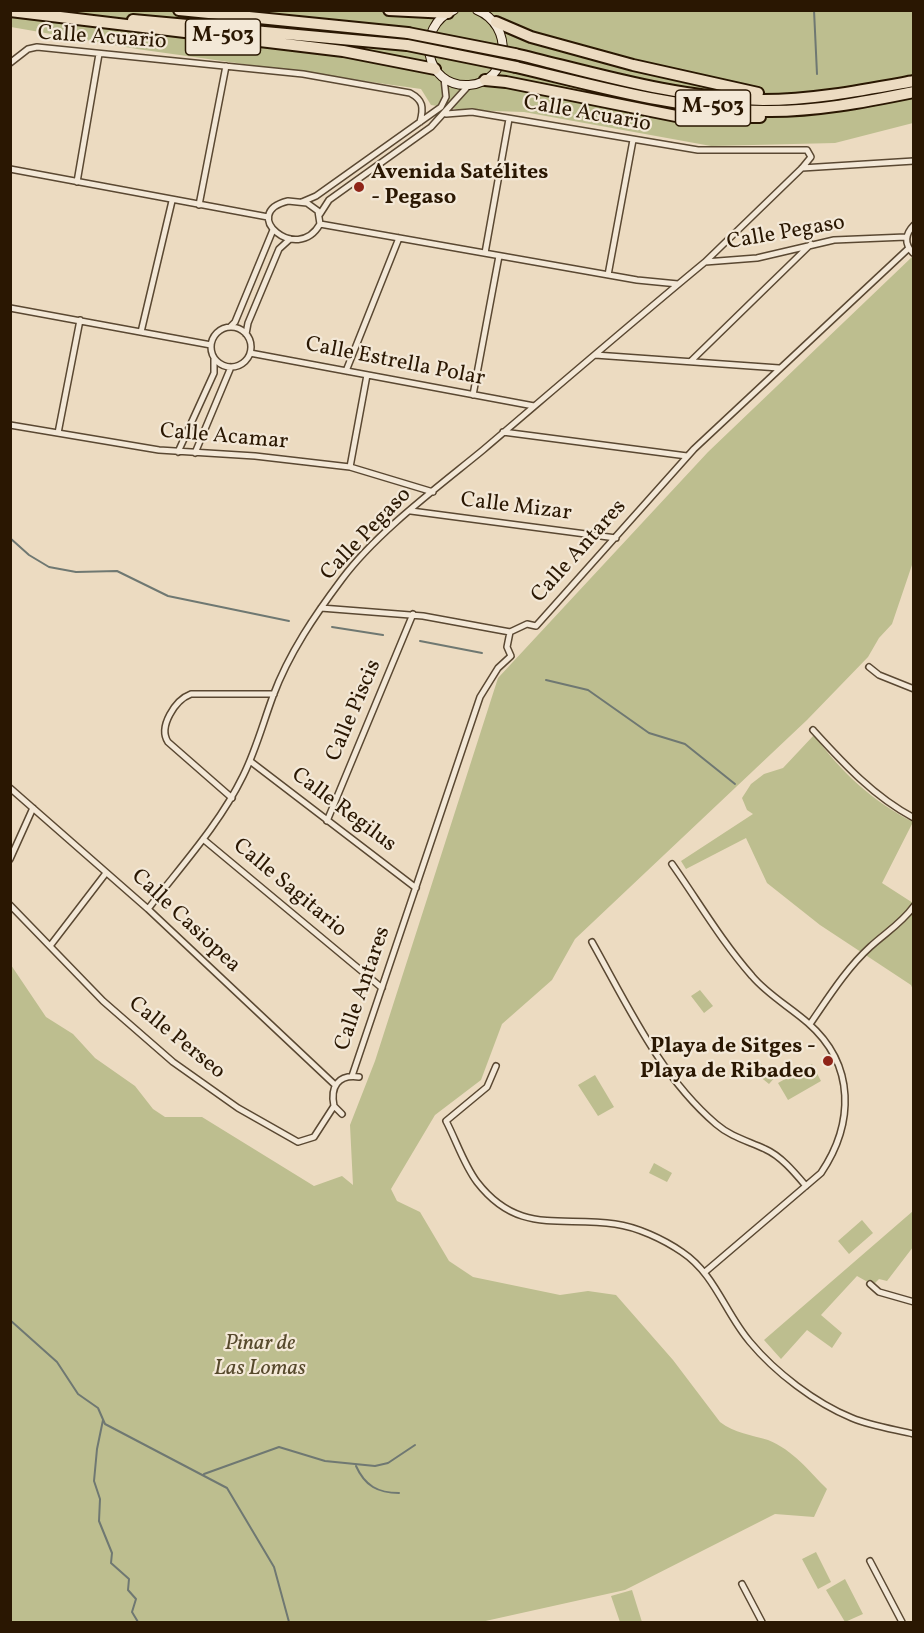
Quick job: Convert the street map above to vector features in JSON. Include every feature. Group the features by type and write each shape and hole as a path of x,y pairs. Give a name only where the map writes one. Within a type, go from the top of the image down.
{"highway":[{"name":"M-503","path":"37,10 407,45 704,108 765,111 816,108 914,92"},
{"name":"M-503","path":"179,10 408,33 705,96 763,100 836,94 914,81"},
{"path":"389,10 451,12"},
{"name":"M-503","path":"10,11 343,51 435,69"},
{"name":"M-503","path":"496,22 554,43 745,91 768,94 836,94"},
{"name":"M-503","path":"485,80 529,86 650,112 706,118 818,115 851,110 881,99"}],"street":[{"path":"451,12 438,21 430,32 429,57 435,69 444,78 470,85 485,80 495,71 502,60 504,47 502,34 496,22 477,10"},
{"name":"Calle Acuario","path":"10,63 28,49 37,47 314,76 410,93 420,98 422,105 420,122"},
{"path":"77,182 99,54"},
{"path":"199,205 226,66"},
{"path":"268,217 279,203 302,202 316,196 443,104 446,89 444,78"},
{"path":"246,334 248,323 279,249 290,239 309,236 320,224 320,214 329,200 446,114 470,85"},
{"name":"Calle Acuario","path":"446,114 472,112 633,140 721,152 800,148 807,150 811,157 802,168"},
{"path":"485,254 508,119"},
{"path":"608,275 633,140"},
{"path":"705,262 802,168 914,161"},
{"path":"10,169 172,201 268,217"},
{"path":"141,332 172,201"},
{"path":"302,202 314,206 320,214"},
{"path":"178,452 214,372 211,345 216,334 235,322 273,231 268,217"},
{"path":"320,224 608,275 678,284"},
{"path":"906,237 914,225"},
{"path":"273,231 290,239"},
{"name":"Calle Pegaso","path":"148,909 232,798 250,761 274,694 294,651 321,608 344,576 432,492 705,262 757,258 812,243 906,237"},
{"name":"Calle Antares","path":"352,1076 480,697 498,668 511,656 507,647 510,632 527,624 536,626 687,456 778,368 911,250 906,237"},
{"path":"346,371 399,238"},
{"path":"691,361 812,243"},
{"path":"473,395 499,256"},
{"path":"10,308 211,345"},
{"path":"58,433 80,320"},
{"path":"214,357 223,365 231,367 245,360 250,353 251,344 246,334 241,329 230,327"},
{"name":"Calle Estrella Polar","path":"250,353 534,406"},
{"path":"595,355 778,368"},
{"path":"195,453 231,367"},
{"path":"350,467 368,375"},
{"name":"Calle Acamar","path":"10,425 178,452 255,456 350,467 432,492"},
{"path":"503,432 687,456"},
{"name":"Calle Mizar","path":"411,511 616,538"},
{"path":"321,608 413,615 510,632"},
{"name":"Calle Piscis","path":"327,821 413,615"},
{"path":"869,667 879,675 914,689"},
{"path":"232,798 168,742 164,736 164,729 179,700 190,694 274,694"},
{"path":"813,730 857,779 881,798 914,818"},
{"name":"Calle Regilus","path":"250,761 416,888"},
{"name":"Calle Casiopea","path":"10,788 148,909 334,1084"},
{"path":"10,859 33,808"},
{"name":"Calle Sagitario","path":"203,839 381,988"},
{"path":"672,864 736,957 754,979 810,1024 834,1057 842,1075 846,1101 843,1129 834,1153 821,1173 705,1272"},
{"path":"50,946 106,873"},
{"name":"Calle Perseo","path":"10,905 103,1001 173,1062 238,1108 289,1139 306,1141 314,1137 334,1106"},
{"path":"810,1024 853,965 871,946 891,932 914,906"},
{"path":"592,942 646,1038 689,1099 718,1126 741,1140 767,1149 806,1186"},
{"path":"496,1066 487,1087 446,1121 476,1181 492,1199 517,1214 546,1222 616,1224 641,1230 682,1252 705,1272 749,1342 780,1372 811,1395 852,1418 914,1434"},
{"name":"Calle Antares","path":"334,1084 339,1079 359,1077"},
{"path":"334,1084 332,1092 334,1106 342,1114"},
{"path":"870,1284 879,1292 914,1302"},
{"path":"870,1561 902,1623"},
{"path":"742,1584 762,1623"}],"green space":[{"path":"10,11 913,11 913,123 835,143 711,146 524,112 462,110 431,105 421,89 137,49 11,27"},
{"name":"Pinar de Las Lomas","path":"913,256 913,562 892,624 879,638 868,657 807,720 575,939 552,980 502,1024 481,1080 435,1115 391,1189 397,1201 420,1212 449,1261 473,1277 560,1295 588,1291 616,1295 673,1360 720,1422 785,1449 827,1489 814,1517 775,1514 625,1590 481,1622 11,1622 11,965 46,1017 73,1034 95,1058 135,1086 153,1109 165,1117 202,1117 314,1186 342,1176 353,1185 350,1125 375,1061 498,678 708,452"},
{"path":"814,735 858,784 884,805 913,822 882,883 913,903 913,990 911,985 820,925 767,883 746,838 686,869 681,861 753,814 747,810 742,798 751,784 764,774 783,768"},
{"path":"700,990 713,1006 704,1013 691,996"},
{"path":"760,1063 776,1076 769,1084 753,1071"},
{"path":"812,1064 821,1081 788,1100 778,1083"},
{"path":"595,1075 614,1107 598,1116 578,1085"},
{"path":"654,1163 672,1173 667,1182 649,1173"},
{"path":"913,1211 913,1247 887,1281 879,1279 873,1285 857,1276 821,1315 842,1333 832,1348 807,1330 781,1359 764,1340"},
{"path":"862,1220 873,1233 849,1254 838,1241"},
{"path":"816,1552 831,1582 818,1589 802,1559"},
{"path":"845,1579 863,1614 845,1622 826,1590"},
{"path":"632,1590 642,1622 620,1622 611,1596"}],"waterway":[{"path":"814,10 817,74"},
{"path":"10,538 29,555 49,567 76,572 117,571 168,596 289,621"},
{"path":"332,627 383,635"},
{"path":"420,641 482,653"},
{"path":"546,680 588,690 649,733 685,744 735,784"},
{"path":"10,1320 57,1362 78,1394 98,1408 105,1424 227,1488 274,1567 289,1622"},
{"path":"103,1420 94,1481 100,1499 99,1521 112,1553 111,1563 129,1579 128,1590 136,1599 132,1612 138,1622"},
{"path":"204,1474 279,1447 325,1461 375,1466 388,1463 415,1445"},
{"path":"356,1466 364,1479 373,1487 385,1492 399,1493"}],"place":[{"name":"Avenida Satélites - Pegaso","path":"359,187"},
{"name":"Playa de Sitges - Playa de Ribadeo","path":"828,1061"}]}
